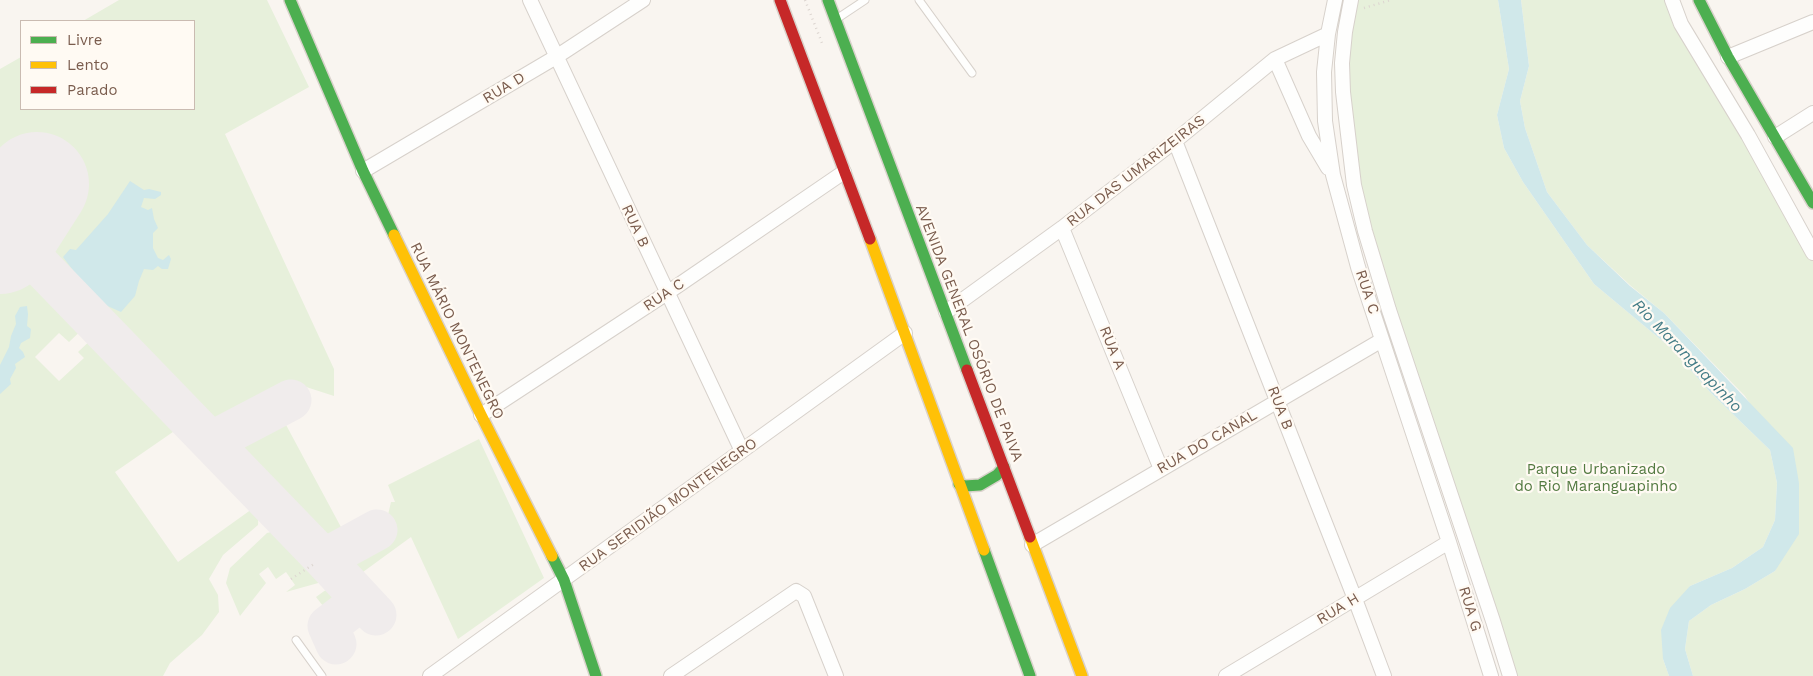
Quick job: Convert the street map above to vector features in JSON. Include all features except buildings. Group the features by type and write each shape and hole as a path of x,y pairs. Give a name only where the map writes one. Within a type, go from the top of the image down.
{"main road":[{"name":"RUA MÁRIO MONTENEGRO","path":"291,0 363,171 481,415 564,580 596,676"},
{"path":"780,0 905,333 1030,676"},
{"name":"AVENIDA GENERAL OSÓRIO DE PAIVA","path":"828,0 1082,676"},
{"path":"1699,0 1728,57 1813,203"},
{"path":"959,484 965,486 980,485 997,475 1004,467"}],"street":[{"name":"RUA B","path":"530,0 742,451"},
{"name":"RUA D","path":"363,171 556,57 643,0"},
{"name":"RUA C","path":"1335,0 1328,34 1324,72 1325,121 1332,175 1358,267 1449,542"},
{"path":"1672,0 1682,24 1748,135 1813,253"},
{"path":"1349,6 1342,63 1343,92 1354,185 1365,231 1389,310 1510,676"},
{"path":"1728,57 1813,22"},
{"name":"RUA DAS UMARIZEIRAS","path":"946,312 1062,228 1175,141 1275,60 1328,34"},
{"path":"1275,60 1309,136 1332,175"},
{"path":"1774,137 1813,113"},
{"name":"RUA B","path":"1175,141 1384,676"},
{"name":"RUA C","path":"481,415 667,293 844,172"},
{"name":"RUA A","path":"1062,228 1161,469"},
{"name":"RUA SERIDIÃO MONTENEGRO","path":"430,676 905,333"},
{"name":"RUA DO CANAL","path":"1032,545 1382,340"},
{"name":"RUA H","path":"1230,675 1449,542"},
{"name":"RUA G","path":"1449,542 1491,676"},
{"path":"671,676 792,592 799,592 804,596 836,676"}],"lane":[{"path":"836,20 865,0"},
{"path":"919,0 972,73"},
{"path":"296,640 322,676"}],"path":[{"path":"1349,6 1391,0"},
{"path":"291,579 314,564"}],"green space":[{"path":"119,0 267,0 309,87 225,134 334,369 334,396 300,385 222,428 210,429 26,237 53,197 21,172 0,205 0,69 20,58 20,110 195,110 195,20 85,20"},
{"name":"Parque Urbanizado do Rio Maranguapinho","path":"1351,0 1498,0 1509,69 1497,115 1504,148 1523,182 1594,284 1672,349 1710,392 1770,450 1777,483 1775,520 1763,547 1732,568 1690,586 1663,659 1669,676 1510,676 1389,310 1346,127"},
{"path":"1521,0 1672,0 1813,253 1813,676 1693,676 1685,649 1689,621 1711,605 1745,589 1775,571 1799,483 1745,396 1664,313 1631,286 1587,245 1547,192 1525,128 1520,101 1529,66"},
{"path":"15,269 36,271 88,324 69,342 59,333 35,357 59,381 84,358 78,352 97,334 183,425 115,472 178,562 259,504 258,525 223,555 209,579 218,595 219,612 202,635 170,663 163,676 0,676 0,278 4,272"},
{"path":"276,413 283,426 285,423 342,529 366,522 363,532 331,549 321,545 225,445 226,440"},
{"path":"479,439 544,578 458,639 411,537 363,572 367,577 365,578 357,578 344,572 335,560 384,532 391,502 395,502 388,485"},
{"path":"283,529 329,580 286,592 295,585 286,572 276,579 268,567 259,574 266,583 240,616 226,583 230,568 267,533"},
{"path":"334,584 347,598 345,602 335,609 328,609 316,597"}],"water":[{"name":"Rio Maranguapinho","path":"1498,0 1521,0 1529,66 1520,101 1525,128 1547,192 1587,245 1630,286 1664,313 1793,448 1799,483 1799,534 1775,571 1745,589 1711,605 1689,621 1685,649 1693,676 1669,676 1663,659 1661,630 1670,608 1690,586 1732,568 1763,547 1775,520 1777,483 1770,450 1710,392 1672,349 1594,284 1523,182 1504,148 1497,115 1509,69"},
{"path":"130,181 144,190 149,189 161,192 161,195 155,199 144,198 141,207 148,210 152,208 158,228 153,233 153,248 158,258 163,260 169,255 171,259 168,269 162,269 158,266 153,270 144,269 135,296 121,312 96,301 63,257 70,249 76,250 108,214"},
{"path":"27,306 27,326 31,329 30,338 21,343 19,348 25,357 15,364 16,368 10,379 11,384 0,394 0,365 9,347 16,324 15,316 20,307"}],"taxiway":[{"path":"0,250 11,247 20,248 30,255 324,559 377,530"},
{"path":"211,442 291,400"},
{"path":"324,559 376,615"},
{"path":"336,644 328,626 362,600"}],"runway":[{"path":"0,242 37,184"}],"traffic: fast":[{"path":"290,0 363,171 394,235"},
{"path":"828,0 967,370"},
{"path":"1699,0 1728,57 1813,203"},
{"path":"959,484 965,486 980,485 997,475 1004,467"},
{"path":"984,550 1030,676"},
{"path":"552,556 564,580 596,676"}],"traffic: slow":[{"path":"394,235 552,556"},
{"path":"870,239 984,550"},
{"path":"1030,537 1082,676"}],"traffic: jam":[{"path":"780,0 870,239"},
{"path":"967,370 1030,537"}]}
